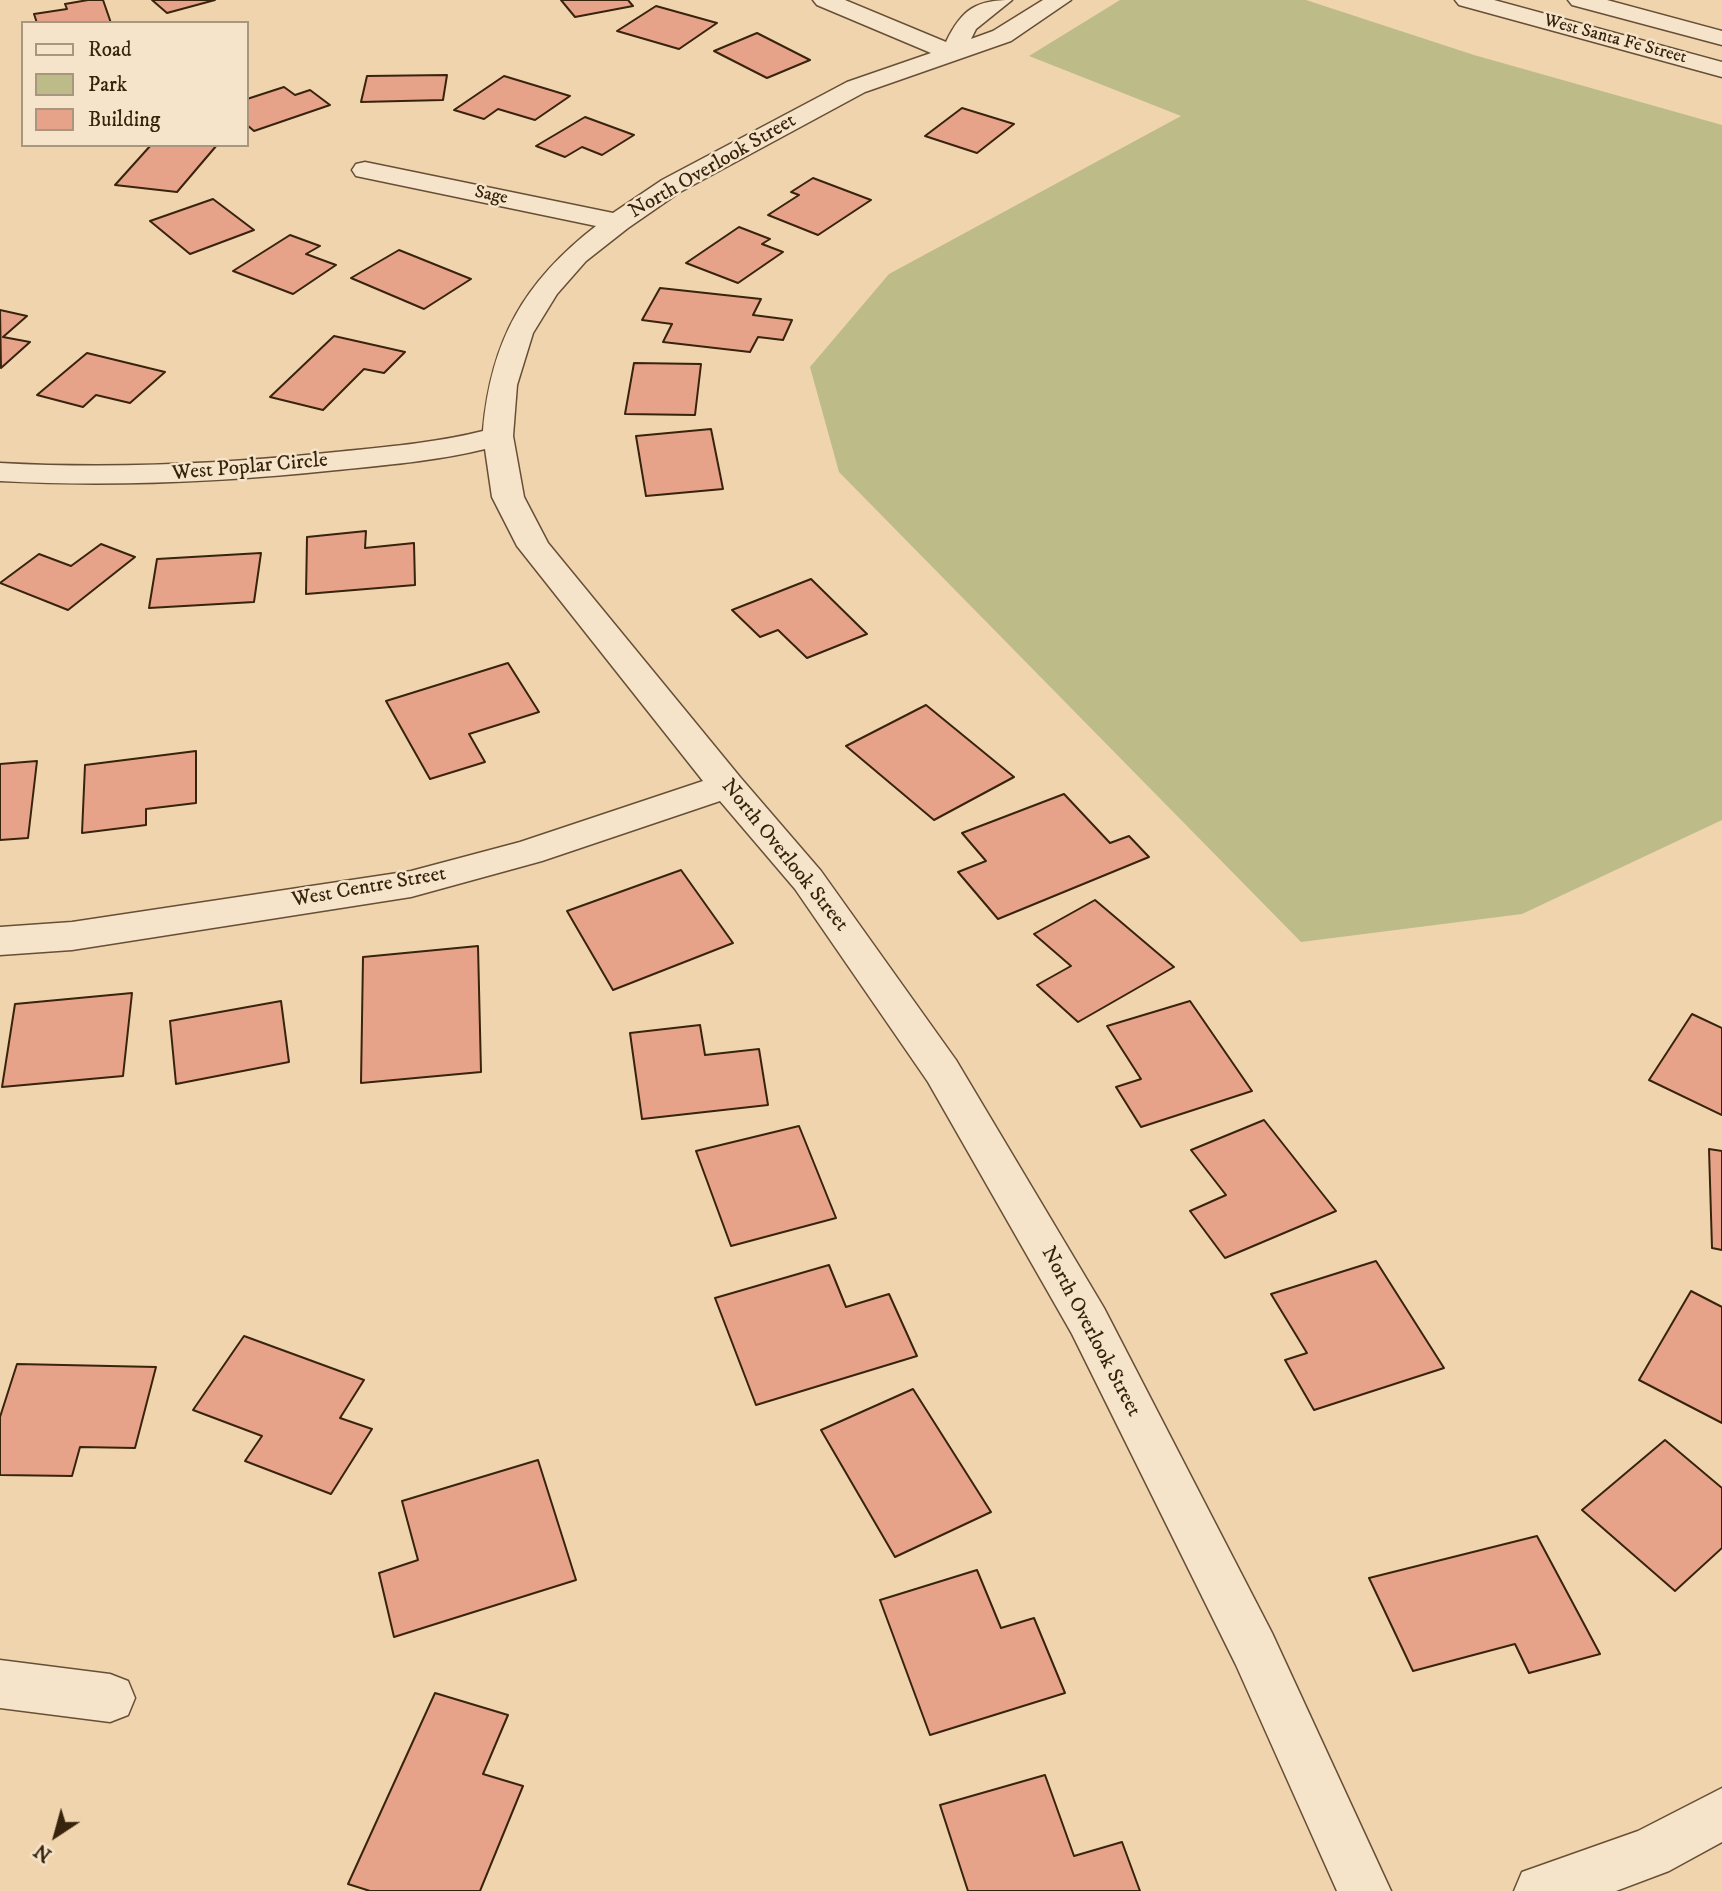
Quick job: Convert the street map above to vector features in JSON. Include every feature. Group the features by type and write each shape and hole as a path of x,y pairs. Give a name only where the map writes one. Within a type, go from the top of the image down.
{"street":[{"path":"825,0 952,53 966,25 1000,0"},
{"name":"North Overlook Street","path":"1059,0 1002,36 856,88 671,186 618,222 576,255 546,290 519,333 502,384 498,436 508,497 533,546 727,786 808,880 942,1071 1088,1321 1254,1649 1364,1891"},
{"name":"West Santa Fe Street","path":"1467,0 1722,70"},
{"name":"West Santa Fe Street","path":"1580,0 1722,38"},
{"name":"Sage","path":"365,170 618,222"},
{"name":"West Poplar Circle","path":"0,472 68,477 215,472 459,447 498,436"},
{"name":"West Centre Street","path":"0,941 72,936 411,884 529,852 727,786"},
{"path":"0,1684 110,1698"},
{"path":"1542,1891 1650,1853 1722,1814"}],"green space":[{"path":"1120,0 1306,0 1474,55 1722,125 1722,820 1522,914 1301,942 839,472 810,367 889,274 1181,116 1029,56"}],"building":[{"path":"103,0 110,21 36,21 34,14 67,9 65,4"},
{"path":"152,0 215,0 167,13"},
{"path":"561,0 628,0 633,6 575,17"},
{"path":"656,6 717,23 679,49 617,31"},
{"path":"757,33 810,60 767,78 714,51"},
{"path":"447,75 443,100 361,102 367,76"},
{"path":"504,76 570,96 535,120 498,109 484,119 454,110"},
{"path":"284,87 295,95 310,90 330,105 254,131 248,126 248,99"},
{"path":"962,108 1014,124 977,153 925,136"},
{"path":"585,117 634,135 602,155 582,147 565,157 536,146"},
{"path":"149,147 215,147 177,192 115,185"},
{"path":"813,178 871,200 818,235 768,215 799,195 791,192"},
{"path":"213,199 254,230 190,254 150,221"},
{"path":"739,227 770,239 762,244 783,252 738,283 686,263"},
{"path":"290,235 320,246 306,254 336,265 293,294 233,271"},
{"path":"399,250 471,279 424,309 351,278"},
{"path":"660,288 761,299 753,315 792,320 783,340 758,337 750,352 663,342 672,324 642,320"},
{"path":"0,310 27,316 3,337 30,342 1,368"},
{"path":"334,336 405,352 384,373 364,369 323,410 270,397"},
{"path":"87,353 165,372 130,403 96,395 83,407 37,395"},
{"path":"634,363 701,364 695,415 625,414"},
{"path":"711,429 723,489 646,496 636,436"},
{"path":"366,531 365,548 414,543 415,585 306,594 307,537"},
{"path":"101,544 135,557 68,610 0,583 39,554 71,566"},
{"path":"261,553 254,602 149,608 157,559"},
{"path":"811,579 867,634 807,658 778,630 760,637 732,610"},
{"path":"508,663 539,712 469,734 485,762 430,779 386,701"},
{"path":"926,705 1014,777 934,820 846,746"},
{"path":"196,751 196,803 146,809 146,825 82,833 85,765"},
{"path":"37,761 28,838 0,840 0,764"},
{"path":"1064,794 1110,843 1129,836 1149,857 998,919 958,872 986,861 962,833"},
{"path":"681,870 733,943 613,990 567,911"},
{"path":"1095,900 1174,967 1078,1022 1037,985 1071,966 1034,934"},
{"path":"478,946 481,1072 361,1083 363,957"},
{"path":"132,993 123,1076 2,1087 15,1004"},
{"path":"281,1001 289,1062 176,1084 170,1021"},
{"path":"1190,1001 1252,1091 1141,1127 1116,1087 1141,1079 1107,1026"},
{"path":"1692,1014 1722,1028 1722,1115 1649,1080"},
{"path":"700,1025 705,1055 759,1049 768,1105 642,1119 630,1033"},
{"path":"1264,1120 1336,1211 1225,1258 1190,1211 1226,1195 1191,1150"},
{"path":"799,1126 836,1218 731,1246 696,1151"},
{"path":"1709,1149 1722,1151 1722,1250 1712,1248"},
{"path":"1376,1261 1444,1368 1314,1410 1285,1360 1307,1353 1271,1294"},
{"path":"829,1265 846,1307 889,1294 917,1356 756,1405 715,1298"},
{"path":"1691,1291 1722,1307 1722,1423 1639,1380"},
{"path":"244,1336 364,1380 340,1418 372,1429 331,1494 245,1461 262,1436 193,1410"},
{"path":"17,1364 156,1367 135,1448 80,1447 72,1476 0,1475 0,1417"},
{"path":"913,1389 991,1512 895,1557 821,1430"},
{"path":"1665,1440 1722,1488 1722,1548 1675,1591 1582,1510"},
{"path":"538,1460 576,1580 394,1637 379,1573 418,1560 402,1501"},
{"path":"1537,1536 1600,1654 1529,1673 1515,1644 1413,1671 1369,1578"},
{"path":"977,1570 1001,1628 1034,1618 1065,1693 930,1735 880,1600"},
{"path":"435,1693 508,1715 483,1774 523,1786 480,1891 370,1891 348,1884"},
{"path":"1045,1775 1074,1856 1122,1842 1140,1891 968,1891 940,1805"}]}
